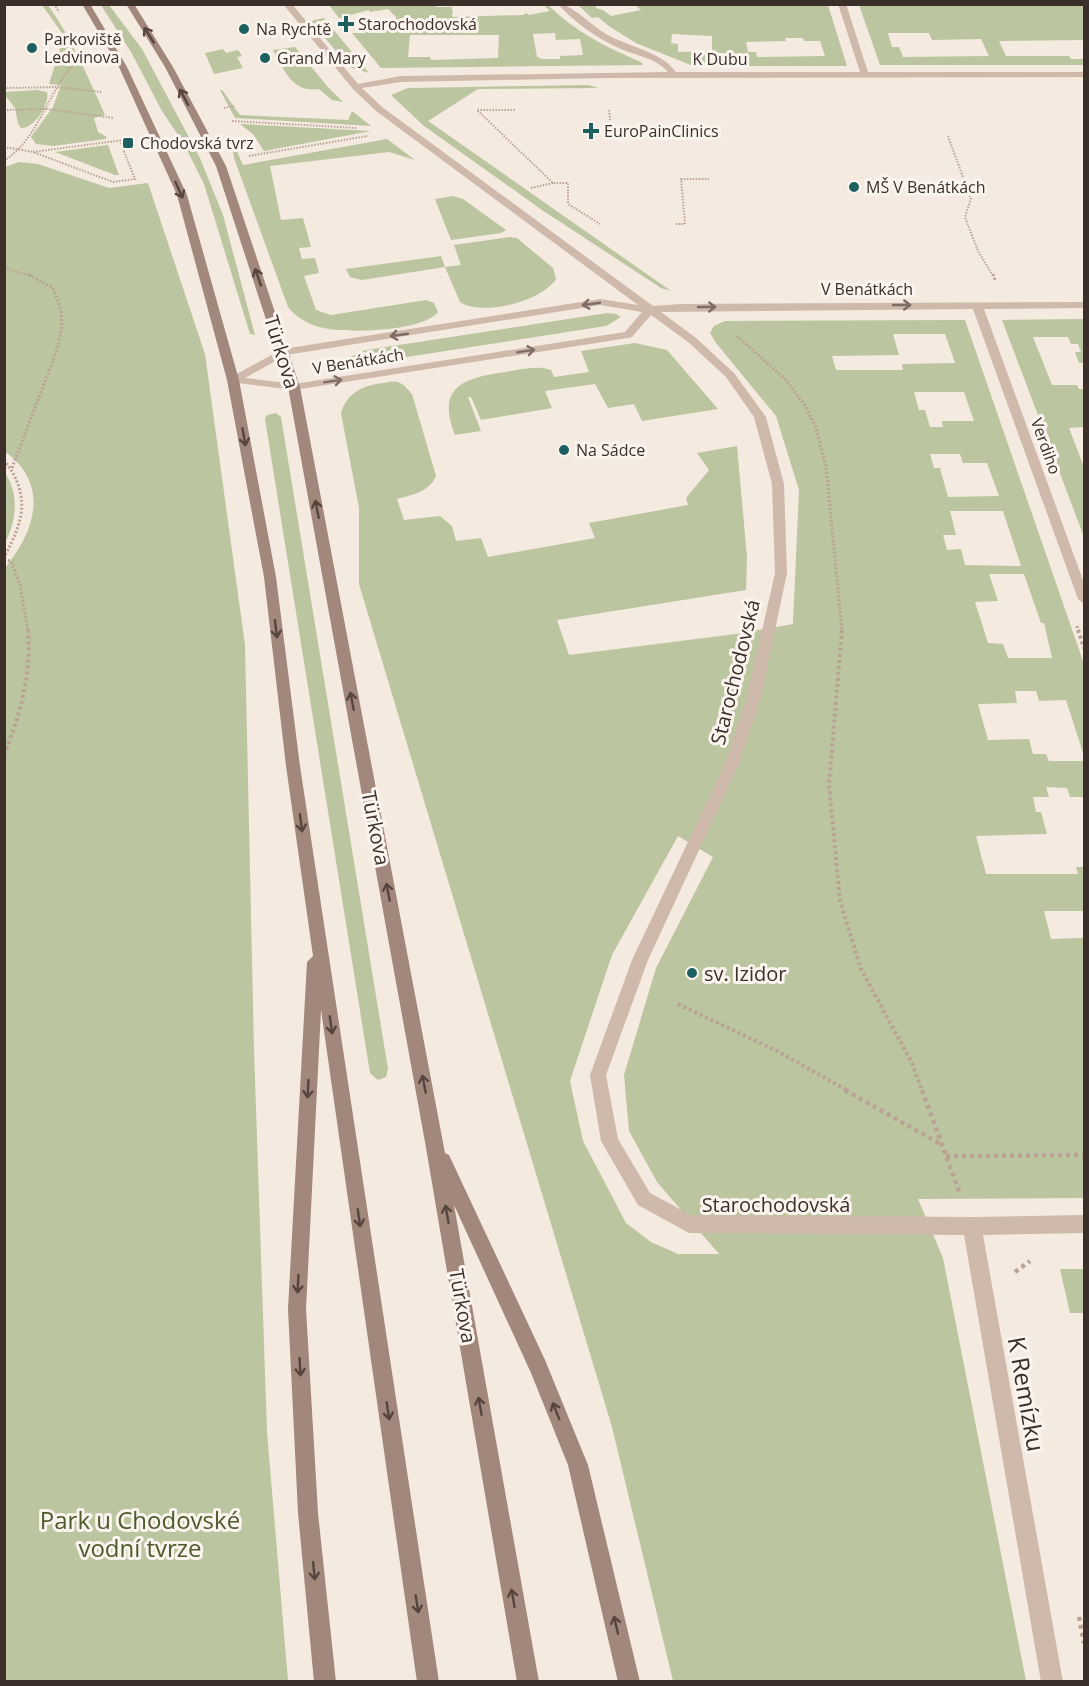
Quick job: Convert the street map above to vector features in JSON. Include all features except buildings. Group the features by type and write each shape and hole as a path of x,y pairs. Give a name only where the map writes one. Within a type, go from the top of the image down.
{"main road":[{"path":"86,4 123,67 182,195 233,380 270,577 293,766 428,1682"},
{"name":"Türkova","path":"130,4 169,67 220,166 294,387 434,1142 528,1682"},
{"path":"317,926 297,1309 308,1513 325,1682"},
{"path":"434,1142 538,1367 578,1465 629,1682"}],"street":[{"name":"Starochodovská","path":"287,4 356,87 402,128 692,340 730,375 760,417 778,484 781,573 753,701 731,766 640,960 598,1075 610,1142 644,1199 689,1224 972,1226"},
{"path":"562,4 589,26 617,44 661,62 673,74"},
{"path":"842,4 865,75"},
{"name":"K Dubu","path":"356,87 401,79 673,74 1084,74"},
{"name":"V Benátkách","path":"233,380 283,352 600,302 649,310 682,307 1084,305"},
{"name":"Verdiho","path":"976,304 1084,599"},
{"name":"V Benátkách","path":"233,380 294,387 628,334 649,310"},
{"path":"972,1226 1084,1224"},
{"name":"K Remízku","path":"972,1226 1052,1682"}],"path":[{"path":"4,161 21,148 47,109 57,87 82,51"},
{"path":"4,88 57,87 102,92"},
{"path":"224,108 234,106"},
{"path":"4,110 47,109 114,118"},
{"path":"515,110 477,110 553,183"},
{"path":"609,110 610,120"},
{"path":"232,121 357,128"},
{"path":"250,157 386,133 402,128"},
{"path":"948,136 971,199 965,216 978,251 990,267 997,285"},
{"path":"4,147 21,148 113,182 135,179 121,144 123,140 33,152"},
{"path":"676,224 685,224 681,179 709,179"},
{"path":"541,185 568,183 568,204 600,224"},
{"path":"4,268 34,276 52,288 61,309 62,326 57,350 12,468"},
{"path":"735,334 786,381 806,407 816,428 826,466 843,639 829,784 840,901 861,969 912,1063 972,1226"},
{"path":"4,460 12,468 20,483 24,500 23,518 16,538 4,558 11,561 23,592 28,639 28,669 20,709 4,755"},
{"path":"1077,626 1084,648"},
{"path":"678,1004 777,1051 942,1145"},
{"path":"946,1156 1084,1155"}],"green space":[{"path":"42,5 48,5 57,18 86,72 105,115 94,118 98,132 107,137 105,139 53,146 36,144 31,137 53,107 61,85 49,84 64,36"},
{"path":"101,5 109,5 142,49 200,158 223,215 255,335 250,334 204,184 184,144 162,111 131,52"},
{"path":"329,5 436,5 436,7 452,7 453,17 523,15 526,13 529,15 550,11 544,5 548,5 580,31 643,65 381,68 352,33 363,33 393,25 388,20 397,18 388,9 370,12 369,10 339,18","holes":["555,33 556,40 580,39 583,55 560,56 560,59 537,57 533,34","410,35 499,35 498,58 431,60 430,57 408,57"]},
{"path":"578,5 595,5 596,8 611,16 641,10 635,5 828,5 847,66 693,66 636,43 598,17 592,18","holes":["672,34 712,36 712,51 678,52 678,44 671,43","785,38 820,41 825,56 757,57 756,52 748,52 746,42 786,41"]},
{"path":"859,5 1084,5 1084,40 999,41 1006,56 1069,56 1071,59 1084,59 1084,65 880,65","holes":["888,33 929,33 932,40 981,39 989,56 903,57 899,47 892,47"]},
{"path":"324,18 369,73 349,67 311,21"},
{"path":"295,47 343,102 332,100 319,89 302,88 290,79 273,50"},
{"path":"223,49 226,53 238,50 242,56 237,57 243,68 214,74 205,53"},
{"path":"588,85 599,88 478,89 428,121 671,291 661,288 542,210 424,126 391,95 408,88"},
{"path":"37,90 47,92 44,109 36,120 21,128 15,108 5,92"},
{"path":"220,90 240,115 348,120 352,111 371,126 235,118"},
{"path":"240,124 371,131 264,151 253,134"},
{"path":"231,138 243,165 387,139 415,160 389,152 270,166 281,220 303,218 311,247 299,248 302,259 315,258 319,273 304,276 316,310 331,315 426,300 434,303 438,312 429,319 416,324 363,331 319,327 294,314 288,307 234,158"},
{"path":"108,145 119,175 55,152"},
{"name":"Park u Chodovské vodní tvrze","path":"19,162 38,164 109,188 148,183 205,354 245,645 254,1050 267,1432 288,1681 5,1681 4,569 24,540 33,508 33,493 28,478 19,464 4,451 5,167"},
{"path":"453,196 463,199 506,230 501,233 451,240 435,199"},
{"path":"510,237 517,238 553,268 556,279 549,287 526,300 483,308 460,302 445,267 461,265 454,245"},
{"path":"441,256 445,267 362,280 350,277 346,269"},
{"path":"607,313 621,317 606,326 394,359 327,367 366,350"},
{"path":"1084,319 1084,363 1079,363 1075,352 1081,352 1078,344 1071,344 1068,337 1033,337 1052,385 1077,385 1079,389 1084,389 1084,427 1069,428 1084,467 1084,537 1002,320"},
{"path":"965,320 1084,664 1084,756 1066,700 1039,701 1036,691 1015,691 1017,703 978,704 988,740 1029,739 1033,754 1046,754 1049,761 1084,761 1084,797 1070,797 1067,788 1046,787 1049,797 1033,797 1036,812 1041,812 1047,834 976,836 986,874 1078,874 1076,867 1084,867 1084,911 1044,911 1051,939 1084,938 1084,1198 918,1199 943,1258 1026,1681 673,1681 612,1427 359,584 359,508 341,413 347,400 357,391 369,386 396,382 402,384 412,394 436,476 425,489 397,499 404,520 440,516 452,526 456,541 481,538 488,557 595,538 589,523 688,505 686,498 709,470 697,453 737,446 747,557 746,590 557,620 569,655 736,634 793,624 799,490 776,416 710,333 714,326 725,321","holes":["893,334 945,334 955,363 902,364 903,370 836,370 832,356 899,355","914,392 964,392 974,421 942,421 943,427 930,427 925,410 919,410","930,454 960,454 963,463 987,463 999,496 948,497 940,468 934,468","950,511 1003,511 1021,566 965,565 961,549 947,550 943,535 956,535","989,574 1024,574 1041,623 1044,623 1052,658 1008,658 1003,644 988,643 975,602 998,601","678,836 713,857 656,968 624,1075 629,1131 657,1182 719,1254 678,1254 651,1242 626,1223 583,1141 570,1081 612,955"]},
{"path":"635,343 667,350 718,409 642,421 634,404 608,408 595,384 545,391 552,408 481,420 471,397 468,397 481,431 455,435 450,419 451,396 466,382 490,374 528,368 551,370 554,377 589,372 581,351"},
{"path":"276,413 281,417 388,1069 386,1077 378,1080 370,1073 265,419 267,415"},
{"path":"5,473 13,490 15,507 12,525 5,543"},
{"path":"1060,1269 1084,1269 1084,1313 1070,1313"}],"place":[{"name":"Starochodovská","path":"346,24"},
{"name":"Na Rychtě","path":"244,29"},
{"name":"Parkoviště Ledvinova","path":"32,48"},
{"name":"Grand Mary","path":"265,58"},
{"name":"EuroPainClinics","path":"591,131"},
{"name":"Chodovská tvrz","path":"128,143"},
{"name":"MŠ V Benátkách","path":"854,187"},
{"name":"Na Sádce","path":"564,450"},
{"name":"sv. Izidor","path":"692,973"}]}
